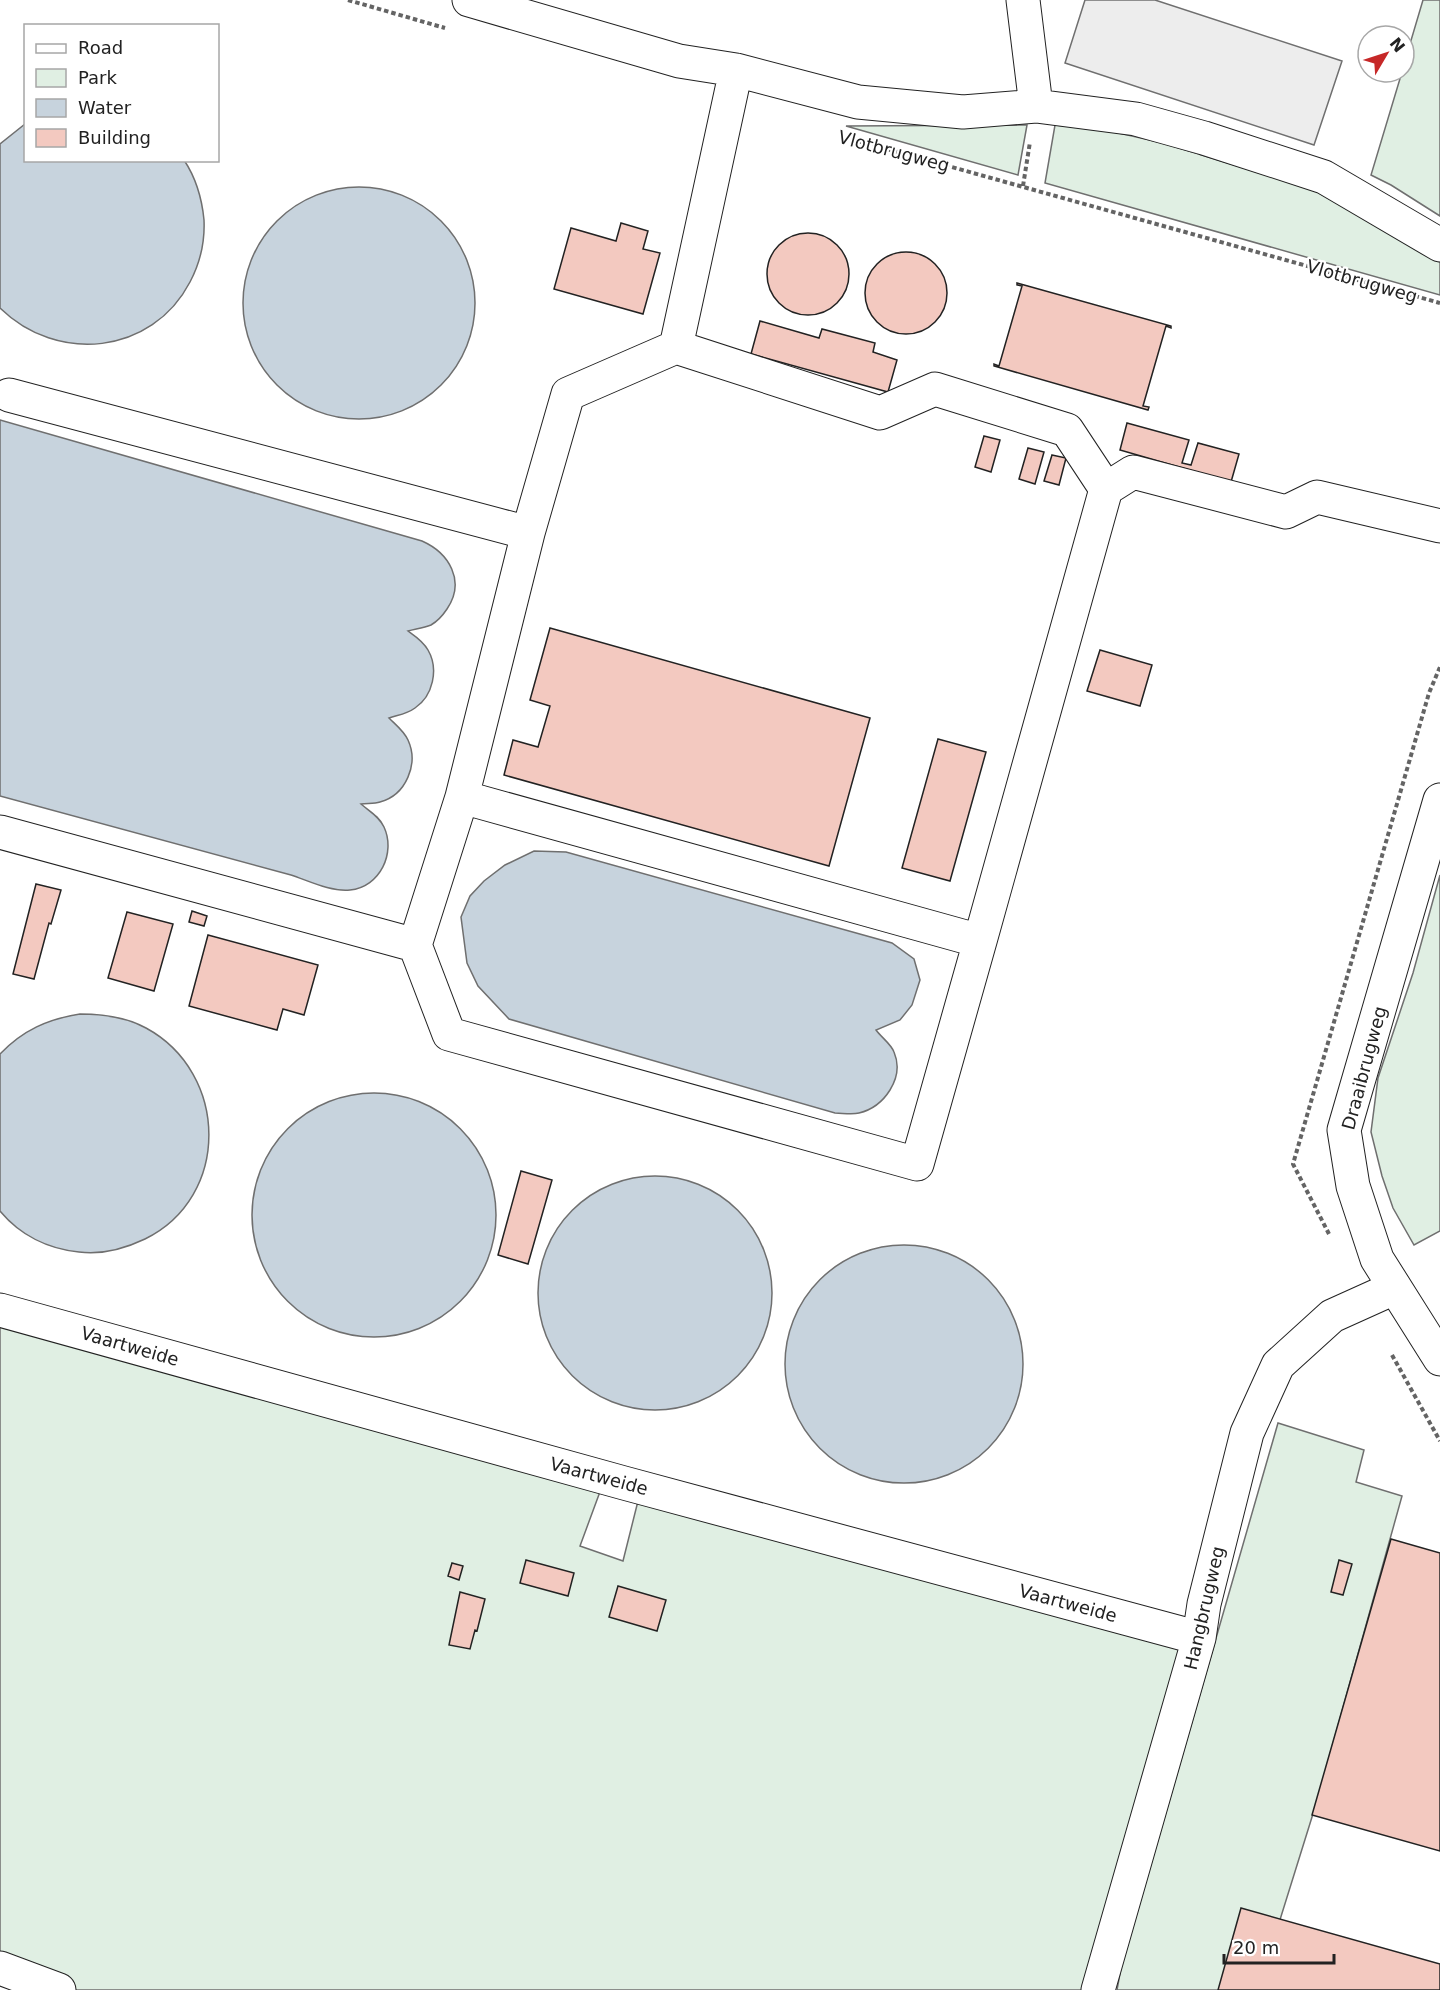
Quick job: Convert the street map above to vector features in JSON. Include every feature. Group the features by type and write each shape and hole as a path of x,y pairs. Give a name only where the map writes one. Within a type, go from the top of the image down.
{"street":[{"name":"Vlotbrugweg","path":"469,0 679,61 736,70 858,102 963,111 1036,106 1136,119 1204,138 1324,177 1440,245"},
{"path":"1023,0 1036,106"},
{"path":"676,347 736,70"},
{"path":"1106,489 1067,430 934,390 880,413 676,347 568,394 528,533 462,797 415,945 449,1034 917,1164 1106,489 1133,472 1286,512 1317,497 1440,526"},
{"path":"9,394 528,533"},
{"path":"462,797 980,941"},
{"name":"Draaibrugweg","path":"1440,800 1344,1130 1353,1186 1377,1259 1440,1359"},
{"path":"0,832 415,945"},
{"name":"Hangbrugweg","path":"1098,1990 1199,1638 1204,1604 1247,1433 1278,1365 1332,1316 1383,1293 1392,1284"},
{"name":"Vaartweide","path":"0,1310 624,1483 1199,1638"},
{"path":"0,1968 59,1990"}],"path":[{"path":"348,0 451,29"},
{"path":"1023,186 1036,106"},
{"name":"Vlotbrugweg","path":"843,137 1440,303"}],"green space":[{"path":"1423,0 1440,0 1440,216 1371,175 1398,84 1416,84 1416,24"},
{"path":"1027,125 1018,175 846,126"},
{"path":"1055,125 1101,129 1163,143 1312,189 1440,261 1440,295 1045,183"},
{"path":"1440,875 1440,1231 1414,1245 1393,1208 1371,1132 1378,1078 1413,973"},
{"path":"0,1316 601,1489 580,1546 623,1561 638,1501 1182,1648 1083,1990 74,1990 0,1964"},
{"path":"1278,1423 1364,1450 1356,1482 1402,1496 1317,1801 1259,1987 1268,1990 1117,1990 1121,1968"}],"shaded area":[{"path":"1085,0 1155,0 1342,61 1314,145 1065,63"}],"water":[{"path":"24,125 24,162 185,162 195,181 202,204 203,244 190,282 173,306 152,325 128,337 102,343 75,344 48,338 23,326 0,308 0,144"},
{"path":"359,187 382,189 414,201 433,213 449,229 470,269 475,303 473,326 461,358 449,377 433,393 393,414 359,419 336,417 304,405 285,393 269,377 248,337 243,303 245,280 257,248 269,229 285,213 325,192"},
{"path":"0,420 422,541 432,546 447,560 455,578 455,588 447,609 431,625 408,631 424,644 431,657 433,674 430,689 426,697 415,708 389,718 400,728 411,749 412,759 408,777 397,793 389,798 378,803 361,804 379,820 387,837 388,847 383,867 370,883 350,890 328,888 291,875 0,796"},
{"path":"534,851 566,852 892,943 914,959 920,980 912,1005 900,1020 876,1030 893,1049 897,1062 897,1072 890,1090 877,1105 868,1110 856,1114 835,1113 509,1019 478,986 467,963 461,917 470,896 484,881 505,865"},
{"path":"80,1014 131,1021 146,1028 173,1048 193,1074 205,1103 209,1135 205,1166 193,1195 173,1220 137,1243 96,1253 56,1248 46,1244 16,1227 0,1211 0,1054 18,1038 37,1027 57,1019"},
{"path":"374,1093 421,1102 442,1114 460,1129 475,1147 487,1168 496,1215 487,1262 475,1283 460,1301 442,1316 421,1328 374,1337 327,1328 306,1316 288,1301 273,1283 261,1262 252,1215 261,1168 273,1147 288,1129 306,1114 327,1102"},
{"path":"644,1176 666,1176 700,1185 720,1195 738,1210 753,1228 763,1248 770,1270 772,1293 770,1316 763,1338 753,1358 738,1376 720,1391 689,1405 666,1410 644,1410 621,1405 590,1391 564,1367 557,1358 543,1327 538,1304 538,1282 543,1259 557,1228 581,1202 590,1195 621,1181"},
{"path":"904,1245 927,1247 950,1254 980,1272 996,1288 1009,1308 1018,1329 1023,1364 1021,1387 1014,1410 996,1440 980,1456 960,1469 939,1478 904,1483 881,1481 858,1474 828,1456 812,1440 799,1420 790,1399 785,1364 787,1341 794,1318 812,1288 828,1272 848,1259 869,1250"}],"building":[{"path":"621,223 648,231 643,249 660,253 643,314 554,289 571,228 616,241"},
{"path":"808,233 824,236 837,245 846,258 849,274 846,290 837,303 824,312 808,315 792,312 779,303 770,290 767,274 770,258 779,245 792,236"},
{"path":"898,252 914,252 929,259 940,270 947,285 944,309 935,322 914,334 898,334 883,327 872,316 865,301 865,285 872,270 883,259"},
{"path":"1017,283 1171,326 1171,328 1166,326 1143,406 1149,407 1148,410 994,366 994,364 999,366 1022,286"},
{"path":"760,321 819,338 822,329 875,343 873,352 897,360 888,392 751,354"},
{"path":"1127,423 1189,440 1182,463 1191,465 1198,443 1239,454 1231,482 1120,450"},
{"path":"984,436 1000,440 991,472 975,467"},
{"path":"1028,448 1044,452 1035,484 1019,479"},
{"path":"1052,455 1066,458 1059,485 1044,481"},
{"path":"550,628 870,718 829,866 504,775 513,740 538,747 550,706 530,700"},
{"path":"1100,650 1152,665 1140,706 1087,691"},
{"path":"938,739 986,752 950,881 902,868"},
{"path":"36,884 61,890 51,924 49,923 34,979 13,974"},
{"path":"192,911 207,916 204,926 189,922"},
{"path":"127,912 173,924 154,991 108,978"},
{"path":"208,935 318,965 304,1015 283,1009 277,1030 189,1006"},
{"path":"521,1171 552,1180 528,1264 498,1255"},
{"path":"1391,1539 1440,1553 1440,1851 1312,1815"},
{"path":"526,1560 574,1573 568,1596 520,1583"},
{"path":"1339,1560 1352,1564 1343,1595 1331,1592"},
{"path":"452,1563 463,1566 459,1580 448,1576"},
{"path":"618,1586 666,1600 657,1631 609,1617"},
{"path":"460,1592 485,1599 470,1649 449,1645"},
{"path":"1241,1908 1440,1964 1440,1990 1218,1990"}]}
